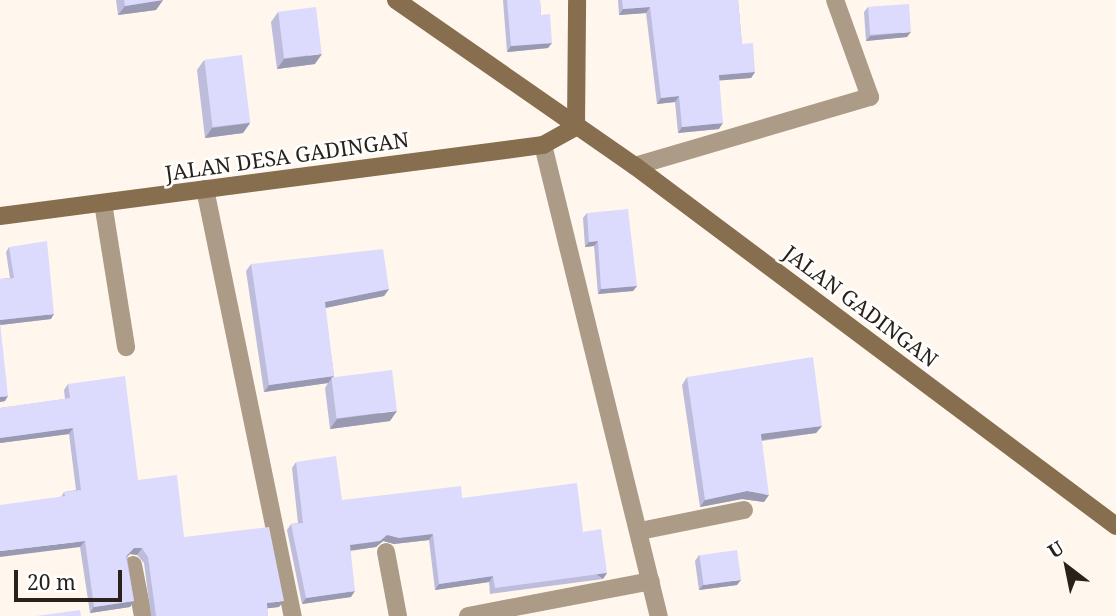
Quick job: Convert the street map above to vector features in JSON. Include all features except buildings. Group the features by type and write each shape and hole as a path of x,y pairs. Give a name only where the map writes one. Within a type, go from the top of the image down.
{"street":[{"name":"JALAN GADINGAN","path":"396,0 635,166 1116,526"},
{"path":"576,127 577,0"},
{"path":"635,166 870,97 835,0"},
{"name":"JALAN DESA GADINGAN","path":"0,216 543,145 576,127"},
{"path":"543,145 659,616"},
{"path":"205,189 293,616"},
{"path":"103,203 126,347"},
{"path":"640,531 744,510"},
{"path":"386,552 398,616"},
{"path":"133,565 143,616"},
{"path":"468,616 652,581"}]}
